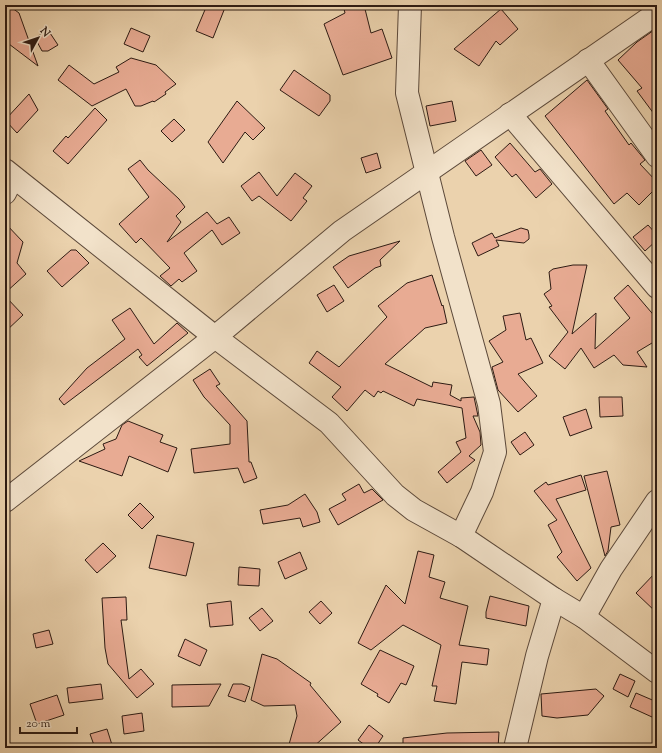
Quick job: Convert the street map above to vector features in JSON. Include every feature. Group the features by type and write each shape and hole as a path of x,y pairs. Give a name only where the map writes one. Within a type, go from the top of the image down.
{"street":[{"path":"410,5 408,93 443,237 489,404 495,452 482,492 462,536"},
{"path":"5,501 215,337 342,231 657,12"},
{"path":"588,60 657,156"},
{"path":"510,114 657,287"},
{"path":"8,180 329,423 395,495 414,510 462,536 554,599 584,617 657,672"},
{"path":"584,617 611,569 657,501"},
{"path":"515,748 537,656 554,599"}],"building":[{"path":"5,5 8,5 19,13 38,66 5,41"},
{"path":"207,5 226,5 213,38 196,31"},
{"path":"343,5 364,5 371,33 382,29 392,58 343,75 324,24 345,13"},
{"path":"501,9 518,29 500,45 496,41 479,66 454,49"},
{"path":"131,28 150,36 143,52 124,44"},
{"path":"657,28 657,118 637,91 642,88 618,60 637,42"},
{"path":"48,30 58,45 48,51 42,51 35,38"},
{"path":"131,58 156,65 176,84 165,92 166,94 154,102 153,101 141,106 135,106 126,89 92,106 58,80 69,65 94,84 119,72 116,67"},
{"path":"294,70 330,95 330,101 319,116 280,90"},
{"path":"587,80 608,109 605,111 629,145 631,143 645,160 640,164 657,182 657,187 639,205 627,193 614,204 545,116"},
{"path":"29,94 38,110 17,133 5,120"},
{"path":"237,101 265,128 253,140 245,132 223,163 208,142"},
{"path":"452,101 456,121 430,126 426,106"},
{"path":"95,108 107,120 68,164 53,151 66,136 68,138"},
{"path":"174,119 185,130 172,142 161,131"},
{"path":"510,143 535,172 540,169 552,184 536,198 516,174 512,177 495,157"},
{"path":"481,150 492,165 476,176 465,161"},
{"path":"377,153 381,168 366,173 361,158"},
{"path":"140,160 185,207 176,216 181,222 167,242 207,212 217,224 229,217 240,233 222,245 212,230 184,253 197,271 182,282 179,279 171,286 160,276 170,268 141,238 136,243 119,224 149,197 128,169"},
{"path":"259,172 277,196 295,173 312,186 303,198 307,201 291,221 259,196 252,201 241,186"},
{"path":"5,223 23,242 17,263 26,274 5,293"},
{"path":"648,225 657,235 657,240 645,251 633,237"},
{"path":"521,228 528,230 529,235 529,239 524,243 496,240 499,246 478,256 472,243 492,233 495,238"},
{"path":"400,241 380,260 381,266 375,268 348,288 333,267 349,256"},
{"path":"71,250 76,250 89,263 62,287 47,271"},
{"path":"573,265 587,265 572,334 596,313 595,349 630,318 614,298 628,285 657,319 657,340 637,352 647,367 623,365 614,355 594,368 581,348 565,369 549,356 568,332 549,307 552,306 544,294 551,289 549,272 553,269"},
{"path":"432,275 442,306 443,305 447,323 425,328 385,364 432,387 433,382 452,385 450,395 461,401 461,398 474,397 478,416 473,416 480,432 481,445 469,456 475,460 447,483 438,472 461,452 456,442 466,438 462,408 417,399 414,406 383,391 381,393 378,391 374,397 365,390 347,411 332,397 341,387 309,363 317,351 339,367 387,317 378,306 407,283"},
{"path":"334,285 344,301 327,312 317,295"},
{"path":"5,296 23,315 5,332"},
{"path":"130,308 154,344 177,323 188,333 147,366 139,357 142,355 138,349 64,405 59,399 87,368 125,339 112,320"},
{"path":"520,313 526,340 531,338 543,363 518,374 537,396 518,412 498,390 492,367 503,362 489,341 506,330 503,316"},
{"path":"210,369 220,384 216,386 247,421 249,462 251,462 257,478 244,483 238,468 194,473 191,449 230,444 230,425 204,397 193,380"},
{"path":"599,397 622,397 623,416 600,417"},
{"path":"586,409 592,428 570,436 563,417"},
{"path":"128,421 163,435 160,442 177,448 168,472 129,456 122,476 79,461 105,449 103,444 116,439 122,425"},
{"path":"525,432 534,445 520,455 511,442"},
{"path":"607,471 620,525 611,527 608,551 605,556 584,476"},
{"path":"581,475 586,490 556,499 591,568 577,581 557,557 562,552 548,525 557,520 534,491 546,482 548,485"},
{"path":"359,484 364,493 372,489 383,500 338,525 329,509 346,500 342,494"},
{"path":"305,494 317,512 320,522 303,527 300,518 263,524 260,510 288,505"},
{"path":"140,503 154,517 142,529 128,515"},
{"path":"157,535 194,543 186,576 149,568"},
{"path":"103,543 116,556 97,573 85,560"},
{"path":"418,551 434,555 429,577 445,582 440,598 468,606 459,645 489,649 487,665 462,662 456,704 434,701 437,686 432,686 441,645 403,625 371,650 358,643 386,585 405,604"},
{"path":"300,552 307,569 285,579 278,562"},
{"path":"239,567 260,569 259,586 238,585"},
{"path":"657,571 657,613 636,593"},
{"path":"490,596 529,606 526,626 486,618"},
{"path":"126,597 127,620 121,620 129,679 141,669 154,684 137,698 108,664 105,648 102,598"},
{"path":"231,601 233,625 210,627 207,604"},
{"path":"321,601 332,613 320,624 309,612"},
{"path":"262,608 273,621 260,631 249,618"},
{"path":"49,630 53,644 36,648 33,634"},
{"path":"185,639 207,650 200,666 178,656"},
{"path":"380,650 414,666 406,685 401,683 389,703 377,696 378,694 361,684"},
{"path":"262,654 277,659 311,683 310,685 341,722 312,748 288,748 297,716 295,705 264,706 251,700"},
{"path":"620,674 635,681 628,697 613,689"},
{"path":"101,684 103,699 69,703 67,688"},
{"path":"221,684 209,706 172,707 172,685"},
{"path":"233,684 242,684 250,687 245,702 228,696"},
{"path":"596,689 604,696 588,715 557,718 542,716 541,694"},
{"path":"636,693 657,702 657,706 652,717 630,707"},
{"path":"57,695 64,715 37,724 30,704"},
{"path":"142,713 144,731 124,734 122,716"},
{"path":"369,725 383,736 375,748 369,748 358,740"},
{"path":"107,729 113,748 95,748 90,734"},
{"path":"499,732 498,748 403,748 403,738 447,733"}]}
